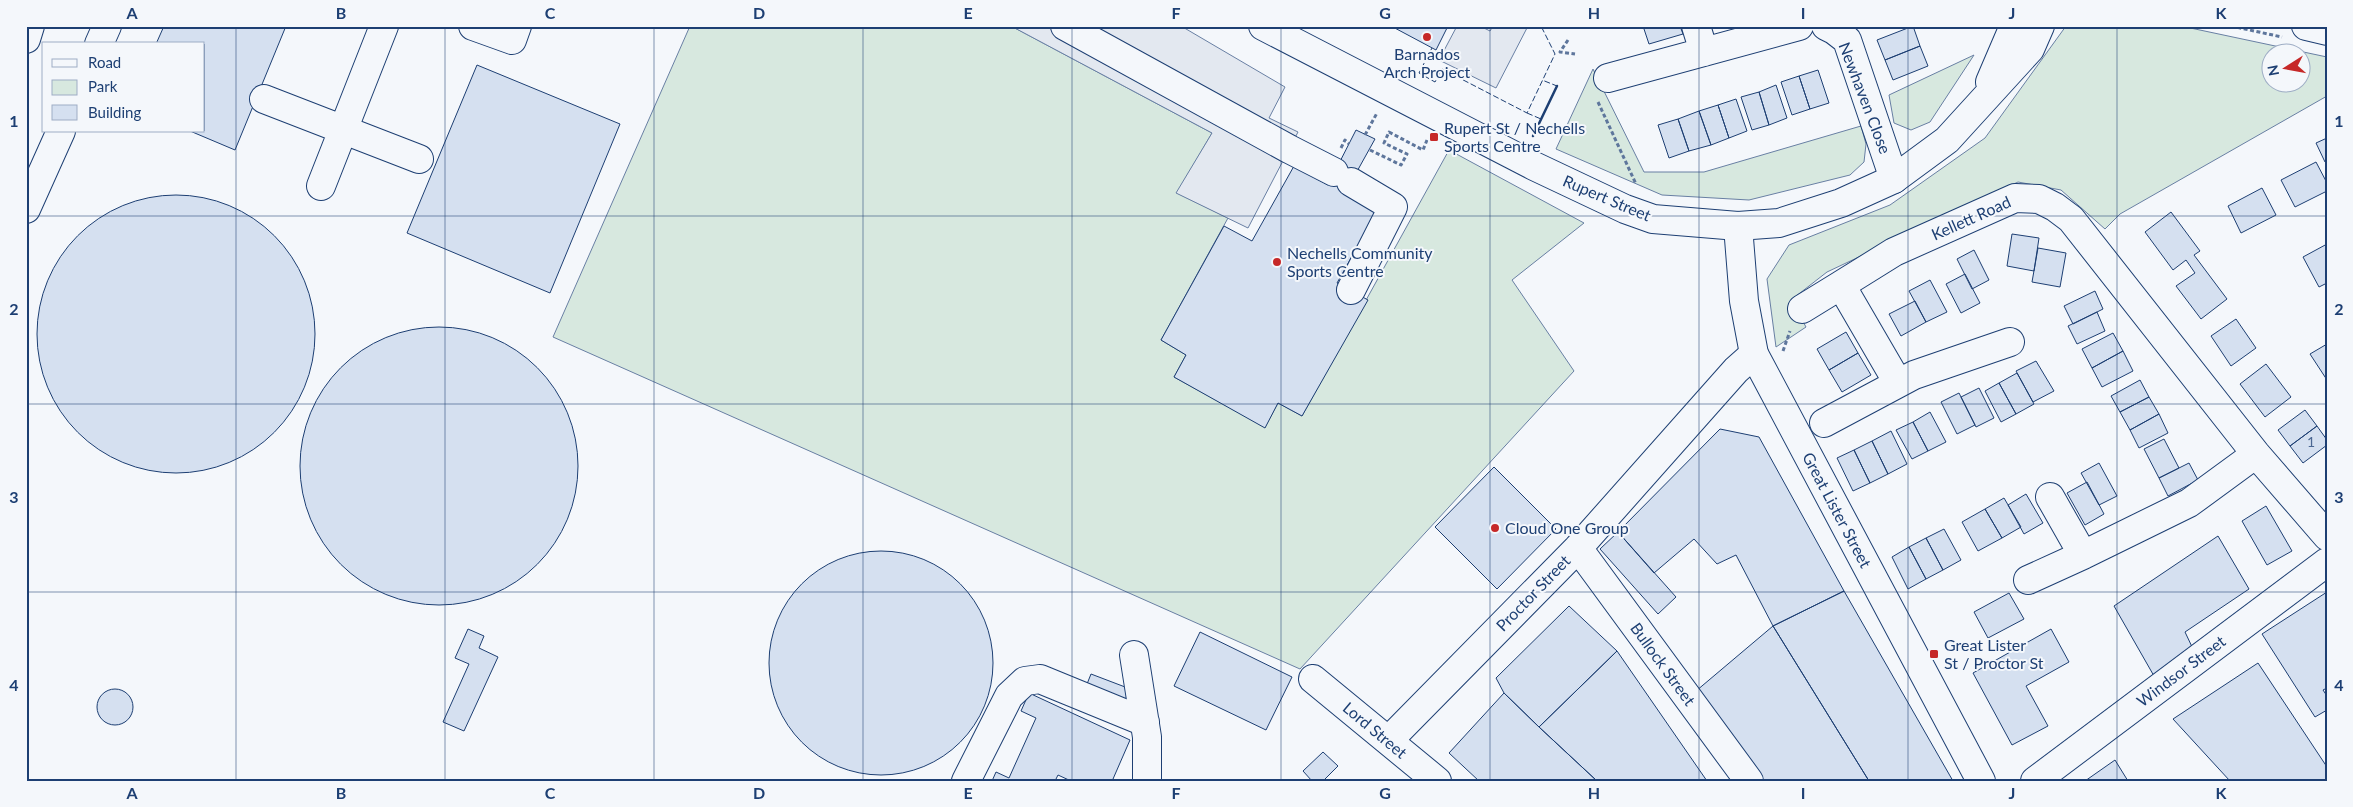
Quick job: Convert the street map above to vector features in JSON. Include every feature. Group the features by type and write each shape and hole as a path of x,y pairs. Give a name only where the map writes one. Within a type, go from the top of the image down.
{"street":[{"path":"26,39 30,26"},
{"path":"100,42 107,26"},
{"path":"321,186 384,26"},
{"path":"473,26 512,40 517,26"},
{"path":"1065,26 1280,145 1343,177 1393,207 1350,290"},
{"name":"Rupert Street","path":"1264,26 1534,166 1625,209 1653,219 1738,226 1779,222 1841,203 1894,179 1947,140 2030,49 2040,26"},
{"path":"1696,26 1704,52"},
{"path":"1602,87 1704,52 1799,26"},
{"name":"Newhaven Close","path":"1826,26 1847,40 1894,179"},
{"path":"1980,104 1998,43 1997,26"},
{"name":"Rupert Street","path":"1980,104 2014,26"},
{"path":"2297,32 2327,31"},
{"path":"264,99 419,159"},
{"path":"26,209 61,132"},
{"name":"Kellett Road","path":"1802,309 1894,252 2006,201 2026,197 2054,206 2071,219 2256,454 2327,536"},
{"name":"Great Lister Street","path":"1738,226 1744,301 1754,354 1981,781"},
{"path":"1841,285 1898,383"},
{"path":"1824,423 1914,375 2010,342"},
{"name":"Proctor Street","path":"1389,740 1578,548 1736,370 1754,354"},
{"path":"2028,580 2189,503 2256,454"},
{"path":"2050,496 2083,555"},
{"name":"Bullock Street","path":"1578,548 1750,781"},
{"name":"Windsor Street","path":"2035,781 2327,562"},
{"path":"1134,655 1147,736 1147,781"},
{"path":"966,781 1009,696 1025,681 1040,679 1145,722"},
{"name":"Lord Street","path":"1313,679 1389,740 1436,781"}],"path":[{"path":"2231,26 2297,32"},
{"path":"1568,40 1560,52 1575,54"},
{"path":"1602,87 1653,219"},
{"path":"1365,135 1376,115"},
{"path":"1370,150 1401,165 1407,154 1384,143 1389,132 1423,150"},
{"path":"1768,379 1777,372 1790,330 1802,309"}],"green space":[{"path":"690,26 1011,26 1212,133 1177,193 1228,218 1161,340 1186,355 1174,377 1265,427 1278,403 1302,416 1449,150 1584,223 1512,280 1574,371 1300,669 553,337"},
{"path":"2066,26 2181,26 2260,43 2260,92 2310,92 2310,53 2327,57 2327,96 2120,214 2105,229 2061,190 2018,182 1827,272 1791,300 1806,327 1776,347 1767,279 1789,245 1890,205 1985,138"},
{"path":"1974,55 1930,122 1911,130 1894,123 1889,95"},
{"path":"1593,69 1644,172 1704,172 1861,126 1866,144 1864,162 1850,175 1749,200 1662,195 1556,149"}],"shaded area":[{"path":"1011,26 1181,26 1285,87 1269,118 1298,132 1248,228 1176,193 1212,133"},
{"path":"1457,26 1480,26 1490,31 1493,26 1528,26 1496,88 1439,60"}],"building":[{"path":"164,26 286,26 235,150 192,132 205,132 205,42 157,42"},
{"name":"Barnados Arch Project","path":"1391,26 1448,26 1436,50"},
{"path":"1643,26 1680,26 1683,34 1649,44"},
{"path":"1913,26 1920,46 1885,60 1877,40"},
{"path":"1920,46 1928,66 1893,80 1885,60"},
{"path":"477,65 620,124 550,293 407,233"},
{"path":"1818,70 1829,103 1810,109 1799,76"},
{"path":"1799,76 1810,109 1792,115 1781,82"},
{"path":"1776,85 1787,118 1769,125 1759,92"},
{"path":"1759,92 1769,125 1752,130 1741,97"},
{"path":"1736,99 1747,131 1729,138 1718,105"},
{"path":"1718,105 1729,138 1711,145 1699,111"},
{"path":"1699,111 1711,145 1689,151 1678,119"},
{"path":"1678,119 1689,151 1669,158 1658,125"},
{"name":"Nechells Community Sports Centre","path":"1356,130 1375,139 1345,193 1377,212 1337,283 1368,300 1302,416 1278,403 1265,428 1174,377 1186,355 1161,340 1224,226 1252,241 1294,166 1328,185"},
{"path":"2327,138 2327,161 2325,162 2316,143"},
{"path":"2316,162 2327,183 2327,191 2295,207 2281,180"},
{"path":"2262,188 2276,215 2241,233 2228,206"},
{"path":"176,195 203,198 229,206 253,219 274,236 291,257 304,281 312,307 315,334 312,361 304,387 291,411 274,432 253,449 229,462 203,470 176,473 149,470 123,462 99,449 78,432 61,411 48,387 40,361 37,334 40,307 48,281 61,257 78,236 99,219 123,206 149,198"},
{"path":"2171,212 2200,251 2194,255 2227,299 2201,319 2176,286 2195,273 2186,260 2173,270 2145,232"},
{"path":"2012,234 2039,238 2034,271 2007,266"},
{"path":"2327,244 2327,283 2319,287 2303,257"},
{"path":"2038,248 2066,253 2060,287 2032,282"},
{"path":"1974,250 1989,280 1972,289 1957,259"},
{"path":"1965,274 1980,303 1961,313 1946,284"},
{"path":"1930,280 1947,312 1926,322 1909,291"},
{"path":"2095,291 2103,309 2073,324 2064,306"},
{"path":"1915,301 1926,322 1901,336 1889,314"},
{"path":"2097,312 2105,331 2077,344 2068,326"},
{"path":"2236,319 2256,348 2231,366 2211,336"},
{"path":"439,327 466,330 492,338 516,351 537,368 554,389 567,413 575,439 578,466 575,493 567,519 554,543 537,564 516,581 492,594 466,602 439,605 412,602 386,594 362,581 341,564 324,543 311,519 303,493 300,466 303,439 311,413 324,389 341,368 362,351 386,338 412,330"},
{"path":"1846,332 1858,353 1829,370 1817,349"},
{"path":"2113,333 2123,351 2092,368 2082,349"},
{"path":"2327,344 2327,380 2310,354"},
{"path":"2123,351 2133,371 2102,387 2092,368"},
{"path":"1858,353 1871,375 1842,392 1829,370"},
{"path":"2036,361 2054,391 2033,402 2016,371"},
{"path":"2266,364 2291,397 2265,417 2240,384"},
{"path":"2017,373 2034,404 2016,414 1999,383"},
{"path":"2140,380 2149,397 2120,412 2111,396"},
{"path":"1999,383 2016,414 2001,422 1985,391"},
{"path":"1979,388 1994,418 1976,427 1961,397"},
{"path":"1959,393 1975,425 1957,434 1941,402"},
{"path":"2149,397 2159,414 2130,430 2120,412"},
{"path":"2305,410 2317,426 2290,446 2278,430"},
{"path":"1930,412 1946,442 1928,451 1913,422"},
{"path":"2159,414 2168,433 2139,448 2130,430"},
{"path":"1913,422 1928,451 1912,459 1896,430"},
{"path":"2317,426 2327,440 2327,445 2303,463 2290,446"},
{"path":"1720,429 1759,437 1844,591 1773,626 1736,555 1717,564 1694,539 1654,573 1618,532"},
{"path":"1891,431 1907,464 1888,474 1872,441"},
{"path":"2164,439 2179,468 2159,478 2144,449"},
{"path":"1872,441 1888,474 1870,483 1854,450"},
{"path":"1854,450 1870,483 1853,491 1837,458"},
{"path":"2099,463 2117,496 2099,505 2081,473"},
{"path":"2189,463 2198,480 2168,496 2159,478"},
{"name":"Cloud One Group","path":"1494,467 1556,529 1497,589 1435,527"},
{"path":"2087,482 2104,514 2085,525 2067,493"},
{"path":"2026,494 2043,523 2024,534 2008,505"},
{"path":"2004,498 2021,527 2002,538 1985,509"},
{"path":"2266,506 2292,551 2267,565 2242,521"},
{"path":"1985,509 2002,538 1978,551 1962,522"},
{"path":"1944,529 1961,560 1943,570 1926,538"},
{"path":"1618,532 1676,597 1658,614 1600,549"},
{"path":"2218,536 2249,589 2185,632 2194,651 2154,676 2114,606"},
{"path":"1926,538 1943,570 1926,579 1909,547"},
{"path":"1909,547 1926,579 1908,589 1892,557"},
{"path":"881,551 903,553 934,564 960,584 980,610 991,641 993,663 991,685 980,716 960,742 934,762 903,773 881,775 859,773 828,762 802,742 782,716 771,685 769,663 771,641 782,610 802,584 828,564 859,553"},
{"path":"1844,591 1953,781 1869,781 1773,626"},
{"path":"2327,592 2327,688 2323,690 2327,696 2327,710 2315,717 2262,634"},
{"path":"2009,593 2024,619 1988,638 1974,612"},
{"path":"1569,606 1617,651 1539,727 1504,693 1496,678"},
{"path":"1773,626 1869,781 1763,781 1696,691"},
{"path":"468,629 484,636 479,648 498,657 464,731 443,722 469,664 455,658"},
{"path":"2051,629 2069,662 2026,686 2048,726 2012,745 1973,673"},
{"path":"1200,632 1292,677 1266,730 1174,686"},
{"path":"1617,651 1707,781 1597,781 1539,727"},
{"path":"2258,663 2327,767 2327,781 2230,781 2173,719"},
{"path":"1091,674 1133,690 1127,705 1085,689"},
{"path":"115,689 122,690 128,694 132,700 132,714 128,720 122,724 115,725 108,724 102,720 98,714 97,707 98,700 102,694 108,690"},
{"path":"1029,693 1130,740 1113,779 1116,781 1071,781 1058,775 1055,781 992,781 996,772 1009,778 1036,718 1021,711"},
{"path":"1504,693 1597,781 1479,781 1449,753"},
{"path":"1323,752 1338,766 1323,781 1312,781 1303,771"},
{"path":"2115,760 2128,781 2085,781"}],"fence":[{"path":"1432,48 1419,73 1435,82 1442,69 1527,113 1555,54 1541,26"},
{"path":"1527,113 1541,119 1557,86 1542,80"}],"wall":[{"path":"1533,136 1557,86"}],"place":[{"name":"Barnados Arch Project","path":"1427,37"},
{"name":"Rupert St / Nechells Sports Centre","path":"1434,137"},
{"name":"Nechells Community Sports Centre","path":"1277,262"},
{"name":"Cloud One Group","path":"1495,528"},
{"name":"Great Lister St / Proctor St","path":"1934,654"}]}
